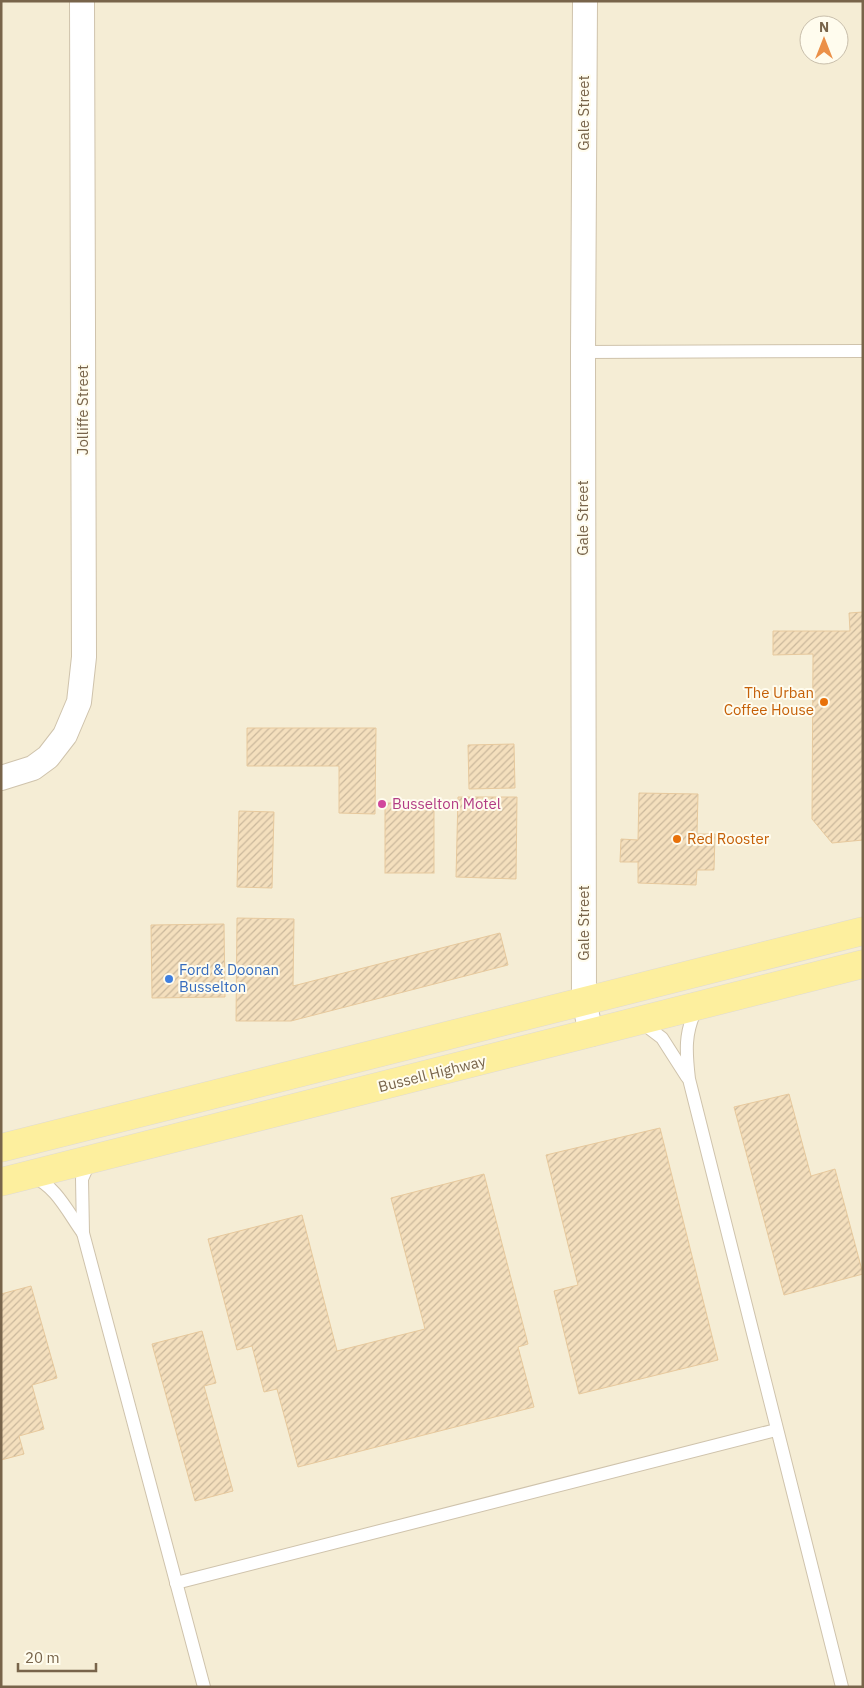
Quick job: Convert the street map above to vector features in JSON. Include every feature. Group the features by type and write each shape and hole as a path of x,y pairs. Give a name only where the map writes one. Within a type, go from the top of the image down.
{"main road":[{"path":"1,1148 863,931"},
{"name":"Bussell Highway","path":"1,1182 863,964"}],"street":[{"name":"Jolliffe Street","path":"1,778 33,768 48,757 65,735 79,702 84,657 82,1"},
{"name":"Gale Street","path":"585,1 583,352 584,1000 591,1034"}],"lane":[{"path":"583,352 863,351"},
{"path":"698,1006 691,1018 686,1041 688,1079 842,1687"},
{"path":"639,1021 662,1038 688,1079"},
{"path":"91,1159 82,1180 83,1233 204,1687"},
{"path":"28,1175 49,1185 83,1233"},
{"path":"176,1583 776,1430"}],"shaded area":[{"path":"1,1 863,1 863,1687 1,1687"}],"building":[{"path":"863,612 863,840 832,843 812,819 813,654 773,655 773,631 850,631 849,613"},
{"path":"247,728 376,728 375,814 339,813 339,766 247,766"},
{"path":"514,744 515,788 469,789 468,745"},
{"name":"Red Rooster","path":"639,793 698,794 697,834 715,834 714,870 697,870 696,885 638,883 638,862 620,862 621,839 638,840"},
{"path":"458,797 517,797 516,879 456,877"},
{"path":"385,803 434,803 434,873 385,873"},
{"path":"239,811 274,812 272,888 237,887"},
{"path":"237,918 294,919 293,986 500,933 508,965 291,1021 236,1021"},
{"path":"224,924 225,997 152,998 151,925"},
{"path":"789,1094 811,1176 835,1169 863,1274 784,1295 734,1107"},
{"path":"660,1128 718,1360 579,1394 554,1291 578,1285 546,1155"},
{"path":"484,1174 528,1344 518,1347 534,1407 298,1467 277,1389 264,1392 252,1346 237,1350 208,1239 302,1215 337,1351 425,1329 391,1198"},
{"path":"31,1286 57,1378 32,1385 44,1429 19,1436 24,1454 1,1460 1,1294"},
{"path":"202,1331 216,1383 204,1386 233,1491 195,1501 152,1344"}],"place":[{"name":"The Urban Coffee House","path":"824,702"},
{"name":"Busselton Motel","path":"382,804"},
{"name":"Red Rooster","path":"677,839"},
{"name":"Ford & Doonan Busselton","path":"169,979"}]}
